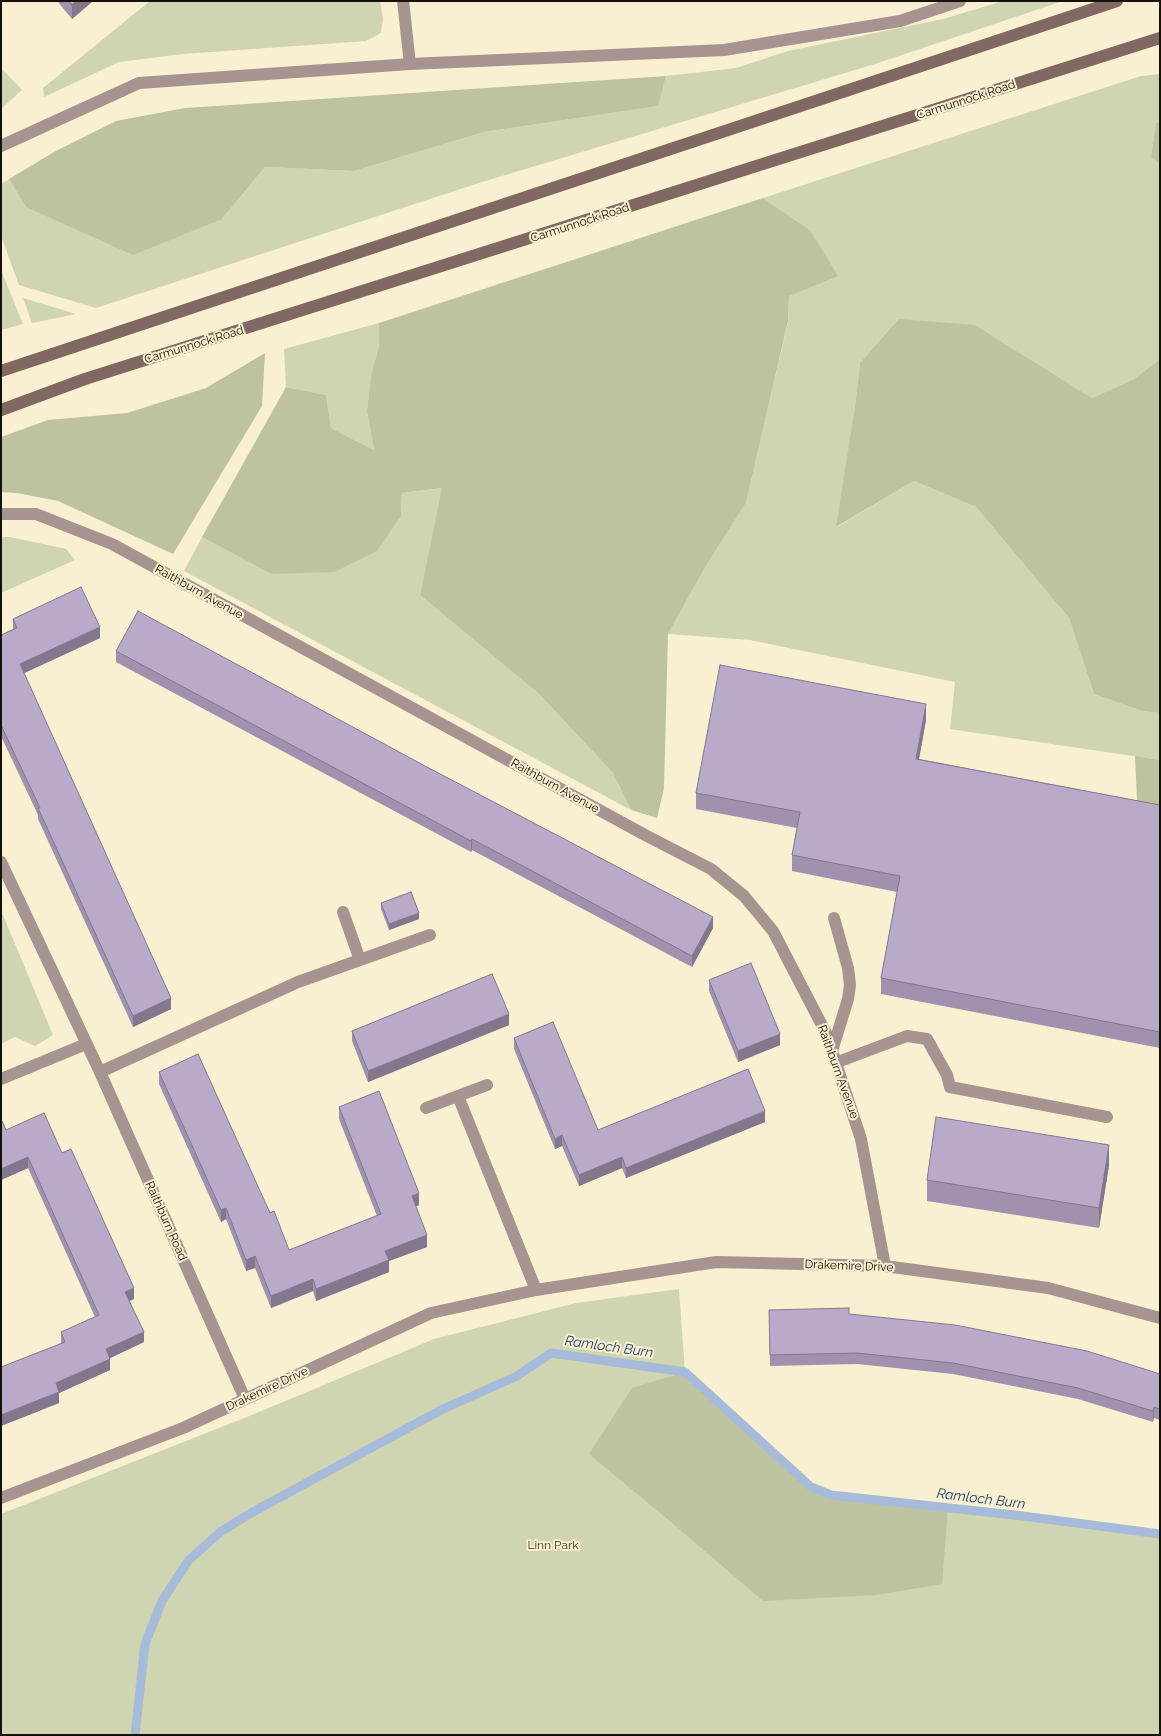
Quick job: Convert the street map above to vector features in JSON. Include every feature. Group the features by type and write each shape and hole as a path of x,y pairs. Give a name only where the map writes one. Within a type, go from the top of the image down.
{"main road":[{"path":"1,371 1118,1"},
{"name":"Carmunnock Road","path":"1,410 85,379 1160,38"}],"street":[{"path":"403,1 410,64"},
{"path":"1,146 139,83 410,64 724,50 900,21 960,1"},
{"name":"Raithburn Avenue","path":"1,514 36,514 112,544 636,831 710,869 744,896 773,931 826,1032 861,1139 885,1266"},
{"name":"Raithburn Road","path":"1,862 6,887 100,1072 245,1398"},
{"path":"343,912 360,960"},
{"path":"833,1057 850,985 848,968 834,918"},
{"path":"100,1072 298,982 430,935"},
{"path":"833,1057 907,1036 926,1039 947,1075 950,1087 1108,1118"},
{"path":"1,1079 86,1044"},
{"path":"426,1108 487,1085"},
{"path":"458,1096 536,1290"},
{"name":"Drakemire Drive","path":"1,1498 183,1428 431,1314 536,1290 716,1262 885,1266 1048,1288 1160,1318"}],"green space":[{"path":"150,1 380,1 383,19 381,33 366,41 183,54 119,62 44,97 43,88"},
{"path":"1003,1 1063,1 875,64 482,182 96,308 19,285 1,236 1,184 9,179 26,207 222,219 265,167 354,171 484,132 657,106 666,76 736,68 788,51 943,19"},
{"path":"1,68 22,90 1,109"},
{"path":"1160,74 1160,121 1156,123 1151,157 1160,164 1160,359 1134,379 1092,398 975,325 860,363 837,527 914,481 976,507 1069,618 1094,694 1142,711 1160,713 1160,760 950,729 955,682 750,640 668,634 707,564 746,503 788,322 789,296 810,230 763,198 1141,76"},
{"path":"666,76 658,106 484,132 354,171 265,167 222,219 133,255 26,207 9,179 54,152 116,121 185,108"},
{"path":"1160,121 1160,164 1151,157 1156,123"},
{"path":"763,198 810,230 838,276 789,296 788,321 746,503 707,564 668,634 664,788 657,818 631,810 613,773 539,694 420,595 442,488 402,493 401,516 377,551 334,572 271,574 202,537 286,387 326,395 331,428 374,450 367,411 371,375 379,346 379,323"},
{"path":"1,270 23,324 1,330"},
{"path":"23,298 76,314 32,323"},
{"path":"899,319 975,325 1092,398 1134,379 1160,359 1160,713 1142,711 1094,694 1069,618 976,507 914,481 836,527 860,363"},
{"path":"379,323 379,346 371,375 367,411 374,450 331,428 326,395 286,387 284,349"},
{"path":"265,353 262,406 173,554 58,501 17,493 1,492 1,437 48,420 127,413 206,388"},
{"path":"443,488 420,595 539,694 613,773 631,810 184,571 202,537 271,574 401,516 402,493"},
{"path":"1,537 10,537 66,549 75,560 1,593"},
{"path":"1135,756 1160,760 1160,805 1137,801"},
{"path":"1,915 3,915 53,1035 35,1046 15,1037 1,1044"},
{"name":"Linn Park","path":"679,1289 685,1372 811,1487 831,1495 1160,1535 1160,1735 1,1735 1,1514 247,1417 434,1339 576,1303"},
{"path":"685,1372 811,1487 831,1495 948,1508 942,1584 876,1595 763,1601 589,1454 632,1388"}],"building":[{"path":"81,587 100,627 20,664 171,998 133,1016 1,725 1,635 17,628 13,619"},
{"path":"138,611 425,766 713,917 692,956 472,839 471,841 116,651"},
{"path":"720,665 926,704 916,759 1160,805 1160,1032 881,978 900,876 792,855 800,812 696,793"},
{"path":"411,892 419,913 389,924 381,903"},
{"path":"751,963 780,1034 738,1051 709,980"},
{"path":"492,974 509,1014 368,1071 352,1031"},
{"path":"553,1022 598,1130 748,1069 765,1111 626,1168 622,1157 579,1175 562,1135 555,1139 514,1038"},
{"path":"198,1054 270,1213 274,1211 289,1250 381,1214 339,1107 379,1091 419,1193 412,1196 427,1235 385,1251 389,1260 316,1289 313,1279 271,1296 255,1256 246,1260 226,1208 221,1210 159,1072"},
{"path":"44,1113 62,1153 71,1149 134,1288 125,1292 144,1332 106,1349 110,1359 56,1383 59,1392 1,1415 1,1367 65,1342 61,1332 99,1315 28,1157 1,1169 1,1121 6,1130"},
{"path":"936,1117 1109,1145 1099,1208 927,1180"},
{"path":"849,1308 849,1314 955,1325 1087,1351 1160,1374 1160,1409 1154,1407 1153,1411 1078,1388 953,1363 857,1353 770,1355 769,1310"}],"waterway":[{"name":"Ramloch Burn","path":"135,1735 145,1644 162,1601 188,1561 220,1532 251,1513 441,1410 517,1376 551,1353 685,1372 811,1487 831,1495 1023,1516 1160,1534"}]}
